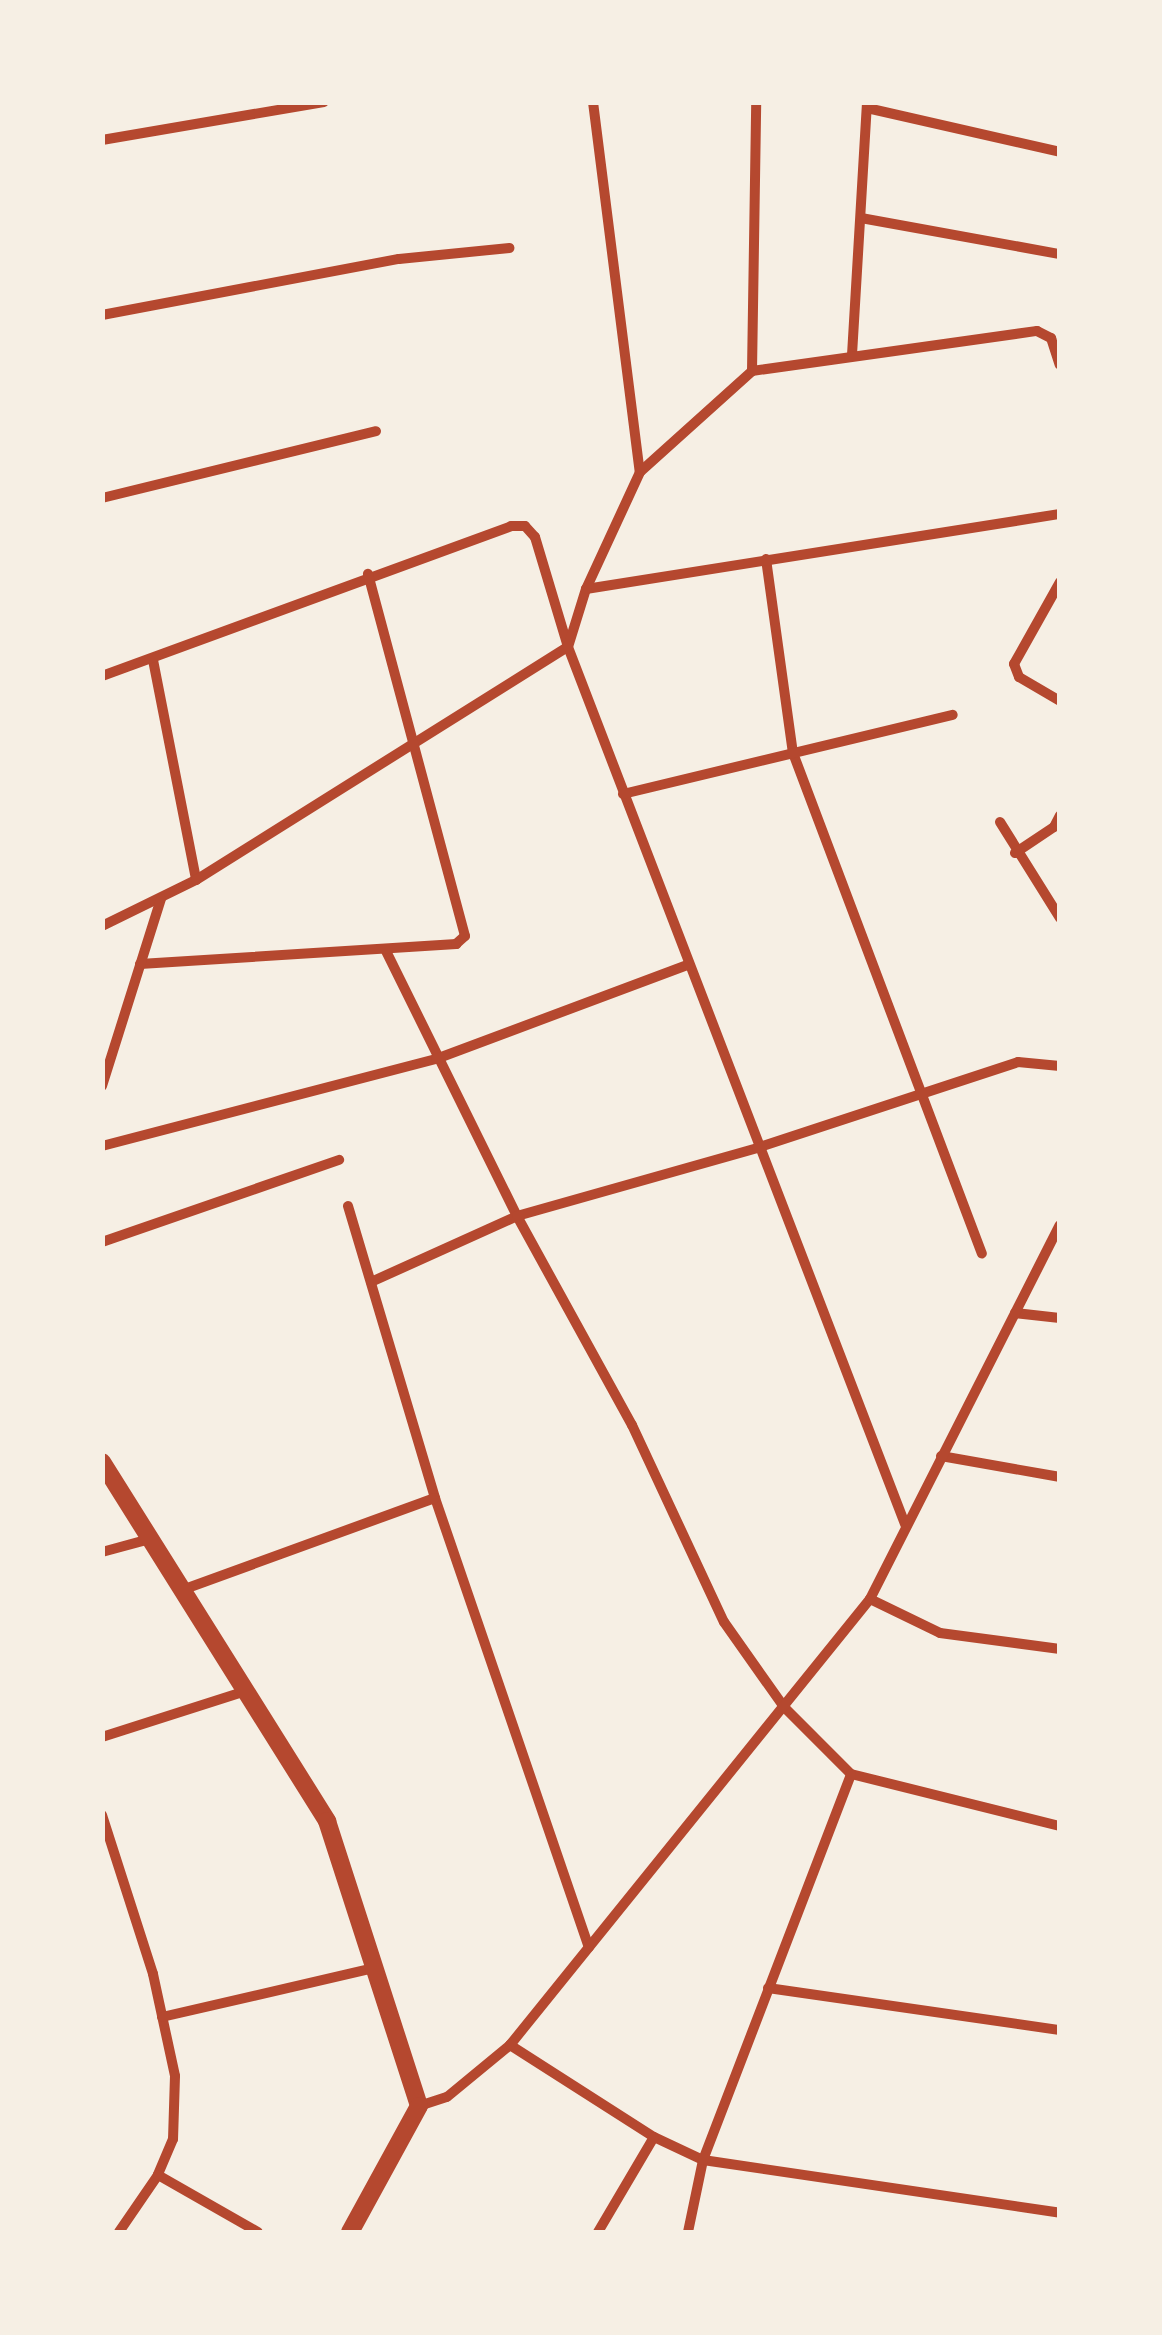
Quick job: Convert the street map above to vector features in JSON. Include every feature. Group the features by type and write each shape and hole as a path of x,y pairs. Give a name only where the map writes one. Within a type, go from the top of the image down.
{"street":[{"path":"102,140 324,102"},
{"path":"593,102 640,472"},
{"path":"752,371 756,102"},
{"path":"852,356 867,106 1060,152"},
{"path":"861,218 1060,254"},
{"path":"102,315 399,260 509,248"},
{"path":"102,926 196,880 413,739 568,648 586,589 640,472 752,371 1037,330 1051,338 1060,365"},
{"path":"102,498 376,431"},
{"path":"586,589 1060,514"},
{"path":"102,676 153,660 368,574 525,526 536,538 568,648 756,1148 905,1524"},
{"path":"766,559 794,754 918,1094 982,1254"},
{"path":"140,964 456,944 465,936 368,574"},
{"path":"1060,582 1014,664 1019,677 1060,700"},
{"path":"153,660 196,880"},
{"path":"623,794 953,716"},
{"path":"1015,854 1054,827 1060,814"},
{"path":"1000,822 1015,854 1060,918"},
{"path":"102,1086 161,899"},
{"path":"386,949 436,1060 632,1425 724,1622 784,1706 851,1774 1060,1826"},
{"path":"102,1146 436,1060 688,965"},
{"path":"371,1282 517,1216 756,1148 1018,1062 1060,1066"},
{"path":"102,1242 339,1160"},
{"path":"348,1206 435,1498 589,1947"},
{"path":"350,2232 419,2106 447,2097 510,2045 870,1599 1060,1225"},
{"path":"1016,1314 1060,1318"},
{"path":"941,1456 1060,1477"},
{"path":"102,1462 327,1820 419,2106"},
{"path":"182,1590 435,1498"},
{"path":"102,1552 150,1538"},
{"path":"870,1599 940,1633 1060,1649"},
{"path":"102,1738 246,1691"},
{"path":"688,2232 704,2160 851,1774"},
{"path":"102,1815 176,2076 173,2139 158,2175 119,2232"},
{"path":"162,2017 374,1968"},
{"path":"768,1988 1060,2030"},
{"path":"510,2045 654,2137 704,2160 1060,2214"},
{"path":"598,2232 654,2137"},
{"path":"158,2175 258,2232"}]}
